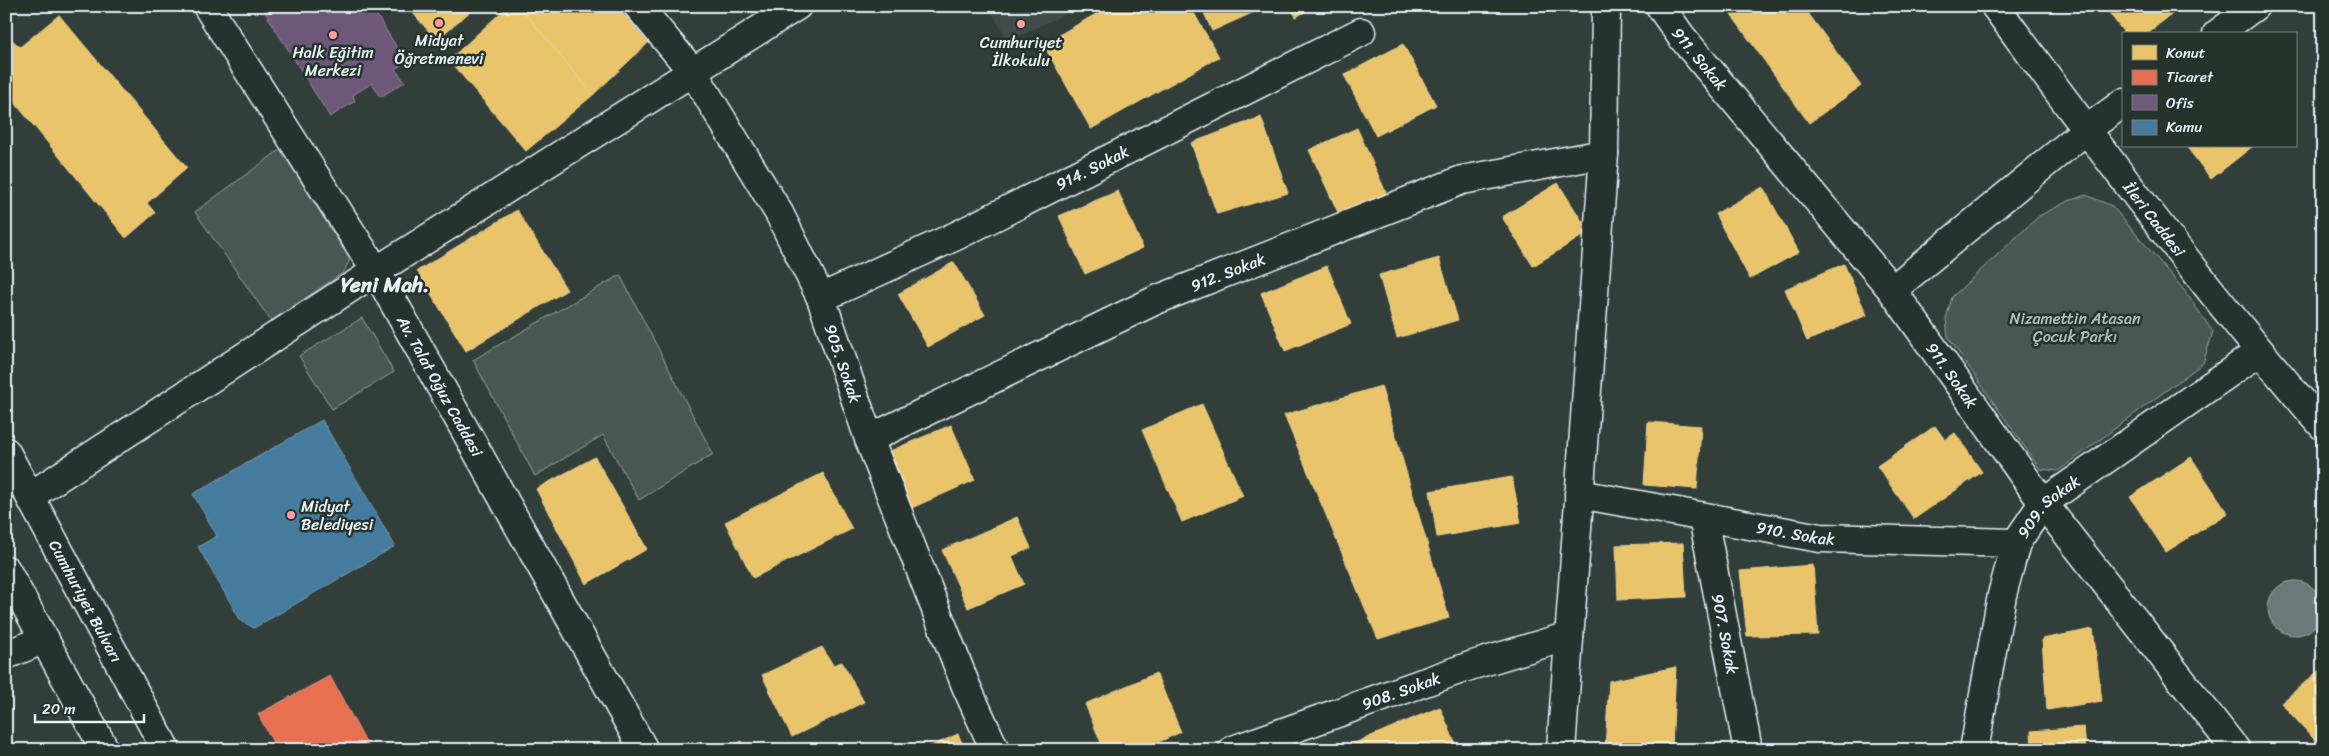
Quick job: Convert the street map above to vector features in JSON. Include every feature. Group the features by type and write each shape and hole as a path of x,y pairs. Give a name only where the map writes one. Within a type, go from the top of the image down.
{"street":[{"name":"Av. Talat Oğuz Caddesi","path":"207,6 376,271 644,750"},
{"name":"905. Sokak","path":"638,6 692,72 779,213 821,298 869,439 966,686 995,750"},
{"path":"30,496 376,271 797,6"},
{"path":"1561,750 1604,154 1606,6"},
{"name":"911. Sokak","path":"1660,6 1681,36 1892,290 2044,503 2236,750"},
{"name":"İleri Caddesi","path":"1995,6 2086,130 2259,352 2323,426"},
{"path":"2220,32 2255,6"},
{"name":"914. Sokak","path":"821,298 958,234 1361,32"},
{"path":"1892,290 2086,130 2122,104"},
{"name":"912. Sokak","path":"869,439 1156,300 1462,180 1604,154"},
{"name":"909. Sokak","path":"1974,750 2002,595 2016,543 2044,503 2259,352"},
{"name":"Cumhuriyet Bulvarı","path":"6,452 166,750"},
{"name":"910. Sokak","path":"1579,494 1820,538 2016,543"},
{"name":"907. Sokak","path":"1703,517 1748,750"},
{"path":"6,570 105,750"},
{"name":"908. Sokak","path":"1233,750 1473,666 1569,636"},
{"path":"6,655 45,639"}],"shaded area":[{"name":"Cumhuriyet İlkokulu","path":"988,6 1082,6 1008,41"},
{"path":"2290,581 2300,581 2310,585 2318,593 2322,608 2318,623 2310,631 2300,635 2290,635 2280,631 2272,623 2268,613 2268,603 2272,593 2280,585"}],"green space":[{"path":"281,149 350,260 343,273 271,321 195,212"},
{"name":"Nizamettin Atasan Çocuk Parkı","path":"2086,195 2112,206 2184,290 2213,332 2203,363 2058,471 2040,469 1948,337 1946,319 1952,297 2039,216 2068,201"},
{"path":"620,275 713,454 639,500 603,435 535,476 473,360"},
{"path":"362,318 394,372 332,409 299,356"}],"building: Konut":[{"name":"Midyat Öğretmenevi","path":"407,6 477,6 436,40"},
{"path":"508,6 519,6 593,95 526,151 449,60"},
{"path":"519,6 617,6 648,43 593,95"},
{"path":"1110,6 1190,6 1219,57 1091,129 1043,44"},
{"path":"1201,6 1259,6 1261,9 1212,31"},
{"path":"1290,6 1315,6 1296,17"},
{"path":"1725,6 1803,6 1861,86 1809,123"},
{"path":"2104,6 2183,6 2149,32 2124,32"},
{"path":"59,15 187,168 147,203 155,213 126,238 6,92 6,40 9,37 20,47"},
{"path":"1403,44 1436,105 1376,136 1344,75"},
{"path":"1261,117 1288,193 1217,214 1191,143"},
{"path":"1357,128 1389,199 1342,221 1309,150"},
{"path":"2188,148 2250,148 2211,179"},
{"path":"1558,183 1589,232 1533,266 1502,217"},
{"path":"1763,187 1799,252 1750,279 1715,214"},
{"path":"1118,191 1143,248 1085,274 1059,216"},
{"path":"517,210 567,290 466,351 417,271"},
{"path":"1439,258 1458,320 1397,338 1379,275"},
{"path":"954,262 985,315 928,347 898,294"},
{"path":"1844,264 1867,315 1807,341 1785,289"},
{"path":"1327,266 1351,324 1285,351 1261,293"},
{"path":"1381,386 1449,618 1378,639 1284,415"},
{"path":"1202,404 1243,496 1182,522 1142,430"},
{"path":"1648,422 1701,426 1697,489 1644,485"},
{"path":"951,425 975,480 907,510 883,454"},
{"path":"1935,426 1945,440 1955,433 1982,472 1914,519 1877,466"},
{"path":"595,457 647,549 586,584 536,489"},
{"path":"2191,457 2228,513 2166,552 2130,497"},
{"path":"823,473 852,529 753,578 725,522"},
{"path":"1512,477 1521,523 1437,537 1430,491"},
{"path":"1017,517 1031,548 1012,556 1024,584 968,608 942,550"},
{"path":"1683,543 1686,597 1618,600 1616,545"},
{"path":"1813,565 1818,635 1747,636 1740,571"},
{"path":"2093,629 2102,701 2047,710 2042,639"},
{"path":"822,647 833,665 842,662 864,702 792,737 762,675"},
{"path":"1676,667 1672,747 1605,750 1609,681"},
{"path":"2323,667 2323,749 2281,703"},
{"path":"1156,673 1181,732 1141,750 1104,750 1085,704"},
{"path":"1440,707 1458,750 1338,750"},
{"path":"2084,727 2086,750 2032,750 2031,731"},
{"path":"958,734 965,750 923,750"},
{"path":"742,741 746,750 725,750"}],"building: Ticaret":[{"path":"330,676 370,750 277,750 258,714"}],"building: Ofis":[{"name":"Halk Eğitim Merkezi","path":"261,6 371,6 406,62 395,69 405,82 380,97 372,83 353,95 355,101 330,117"}],"building: Kamu":[{"name":"Midyat Belediyesi","path":"322,420 395,546 254,628 241,621 198,547 217,536 193,494"}],"place":[{"name":"Midyat Öğretmenevi","path":"439,23"},
{"name":"Cumhuriyet İlkokulu","path":"1021,24"},
{"name":"Halk Eğitim Merkezi","path":"333,35"},
{"name":"Midyat Belediyesi","path":"291,515"}],"district":[{"name":"Yeni Mah.","path":"385,285"}]}
